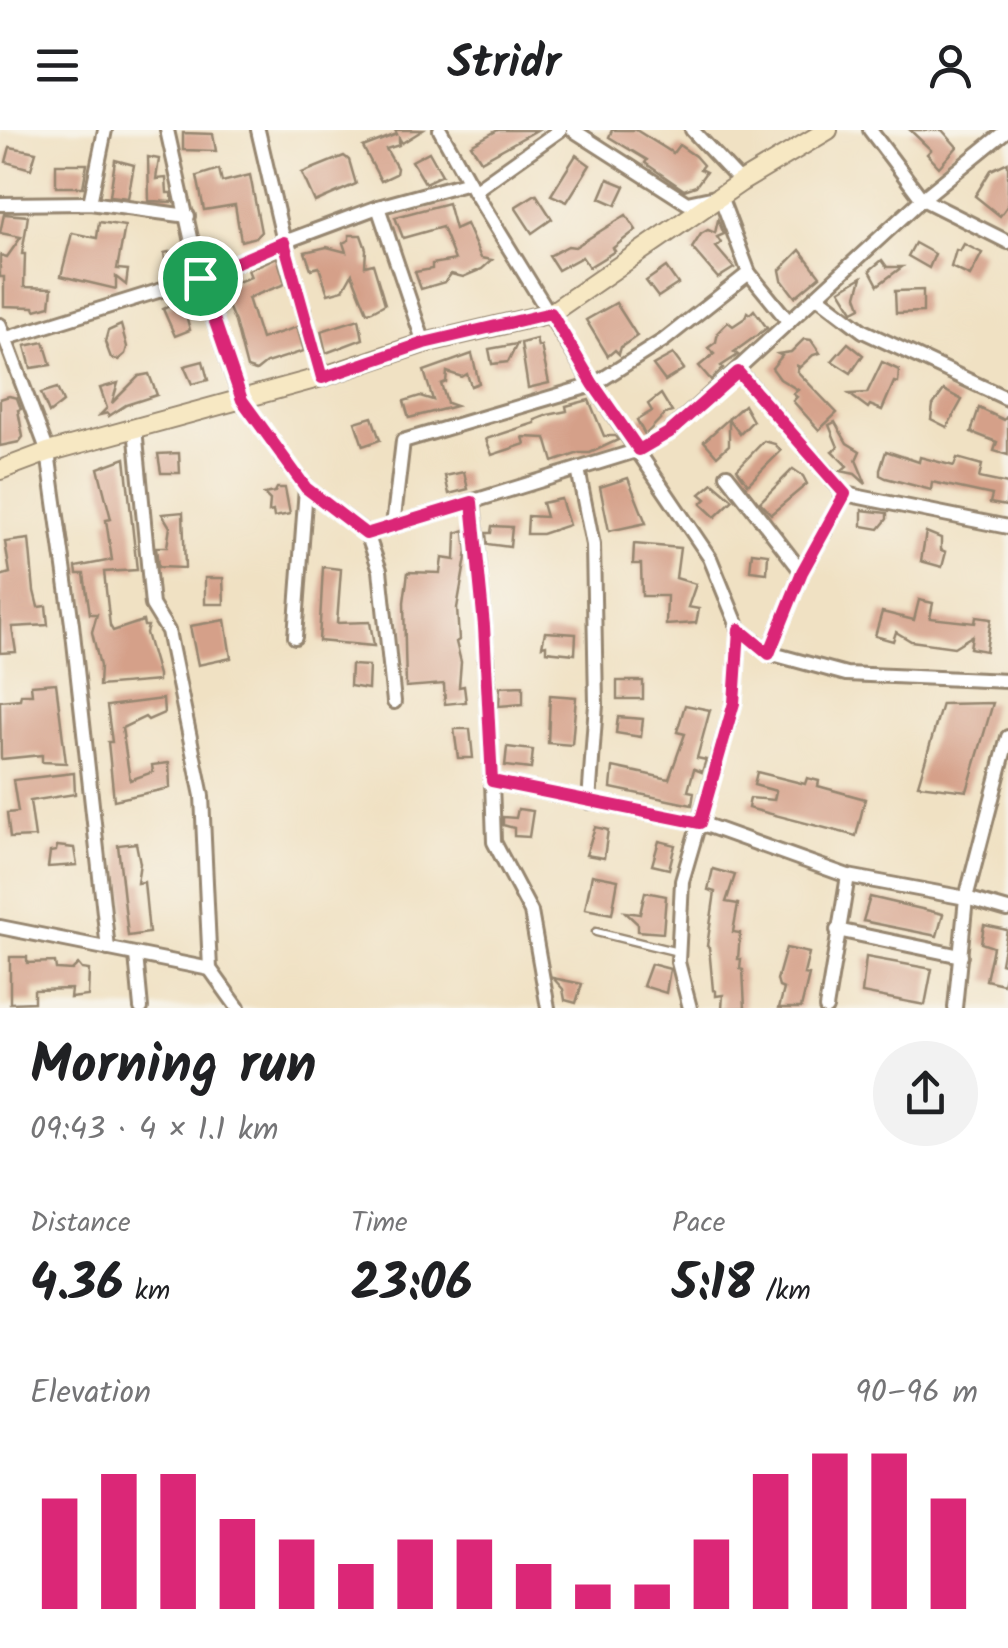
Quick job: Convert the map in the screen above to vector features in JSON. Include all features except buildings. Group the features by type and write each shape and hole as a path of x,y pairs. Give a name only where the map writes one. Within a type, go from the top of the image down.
{"street":[{"path":"90,204 105,130"},
{"path":"168,130 200,278 242,400 306,488 366,534 380,570 394,702"},
{"path":"258,130 322,378"},
{"path":"440,130 593,384 710,558 739,629 734,703 682,881 678,952 690,1008"},
{"path":"108,949 72,624 48,452 2,332 200,278 378,207 471,187 542,136 560,130"},
{"path":"573,130 687,202 720,196"},
{"path":"692,130 741,182"},
{"path":"0,470 48,452 322,378 424,343 551,313 741,182 828,130"},
{"path":"870,130 922,199 1008,242"},
{"path":"366,534 639,450 670,432 922,199 1007,130"},
{"path":"720,196 749,273 788,322"},
{"path":"0,204 90,204 188,216"},
{"path":"378,207 424,343"},
{"path":"393,526 403,441 593,384 664,340 749,273"},
{"path":"817,296 862,331 1008,399"},
{"path":"738,372 845,494 1008,527"},
{"path":"135,428 152,605 168,632 202,796 210,969 238,1008"},
{"path":"578,469 594,546 596,704 589,802"},
{"path":"726,475 802,572"},
{"path":"295,637 306,488"},
{"path":"769,654 802,572 845,494"},
{"path":"472,502 484,626 494,842 532,912 548,1008"},
{"path":"739,629 769,654 846,674 1008,681"},
{"path":"955,1008 966,898 1008,737"},
{"path":"492,781 700,823 848,876 966,898 1008,910"},
{"path":"826,1008 848,876"},
{"path":"0,927 210,969"},
{"path":"837,930 960,956"},
{"path":"136,955 141,1008"}],"lane":[{"path":"596,932 678,952"}],"route":[{"path":"284,242 322,378 424,343 551,313 593,384 639,450 670,432 738,372 845,494 802,572 769,654 739,629 734,703 700,823 492,781 484,626 472,502 366,534 306,488 242,400 200,278 284,242"}]}
